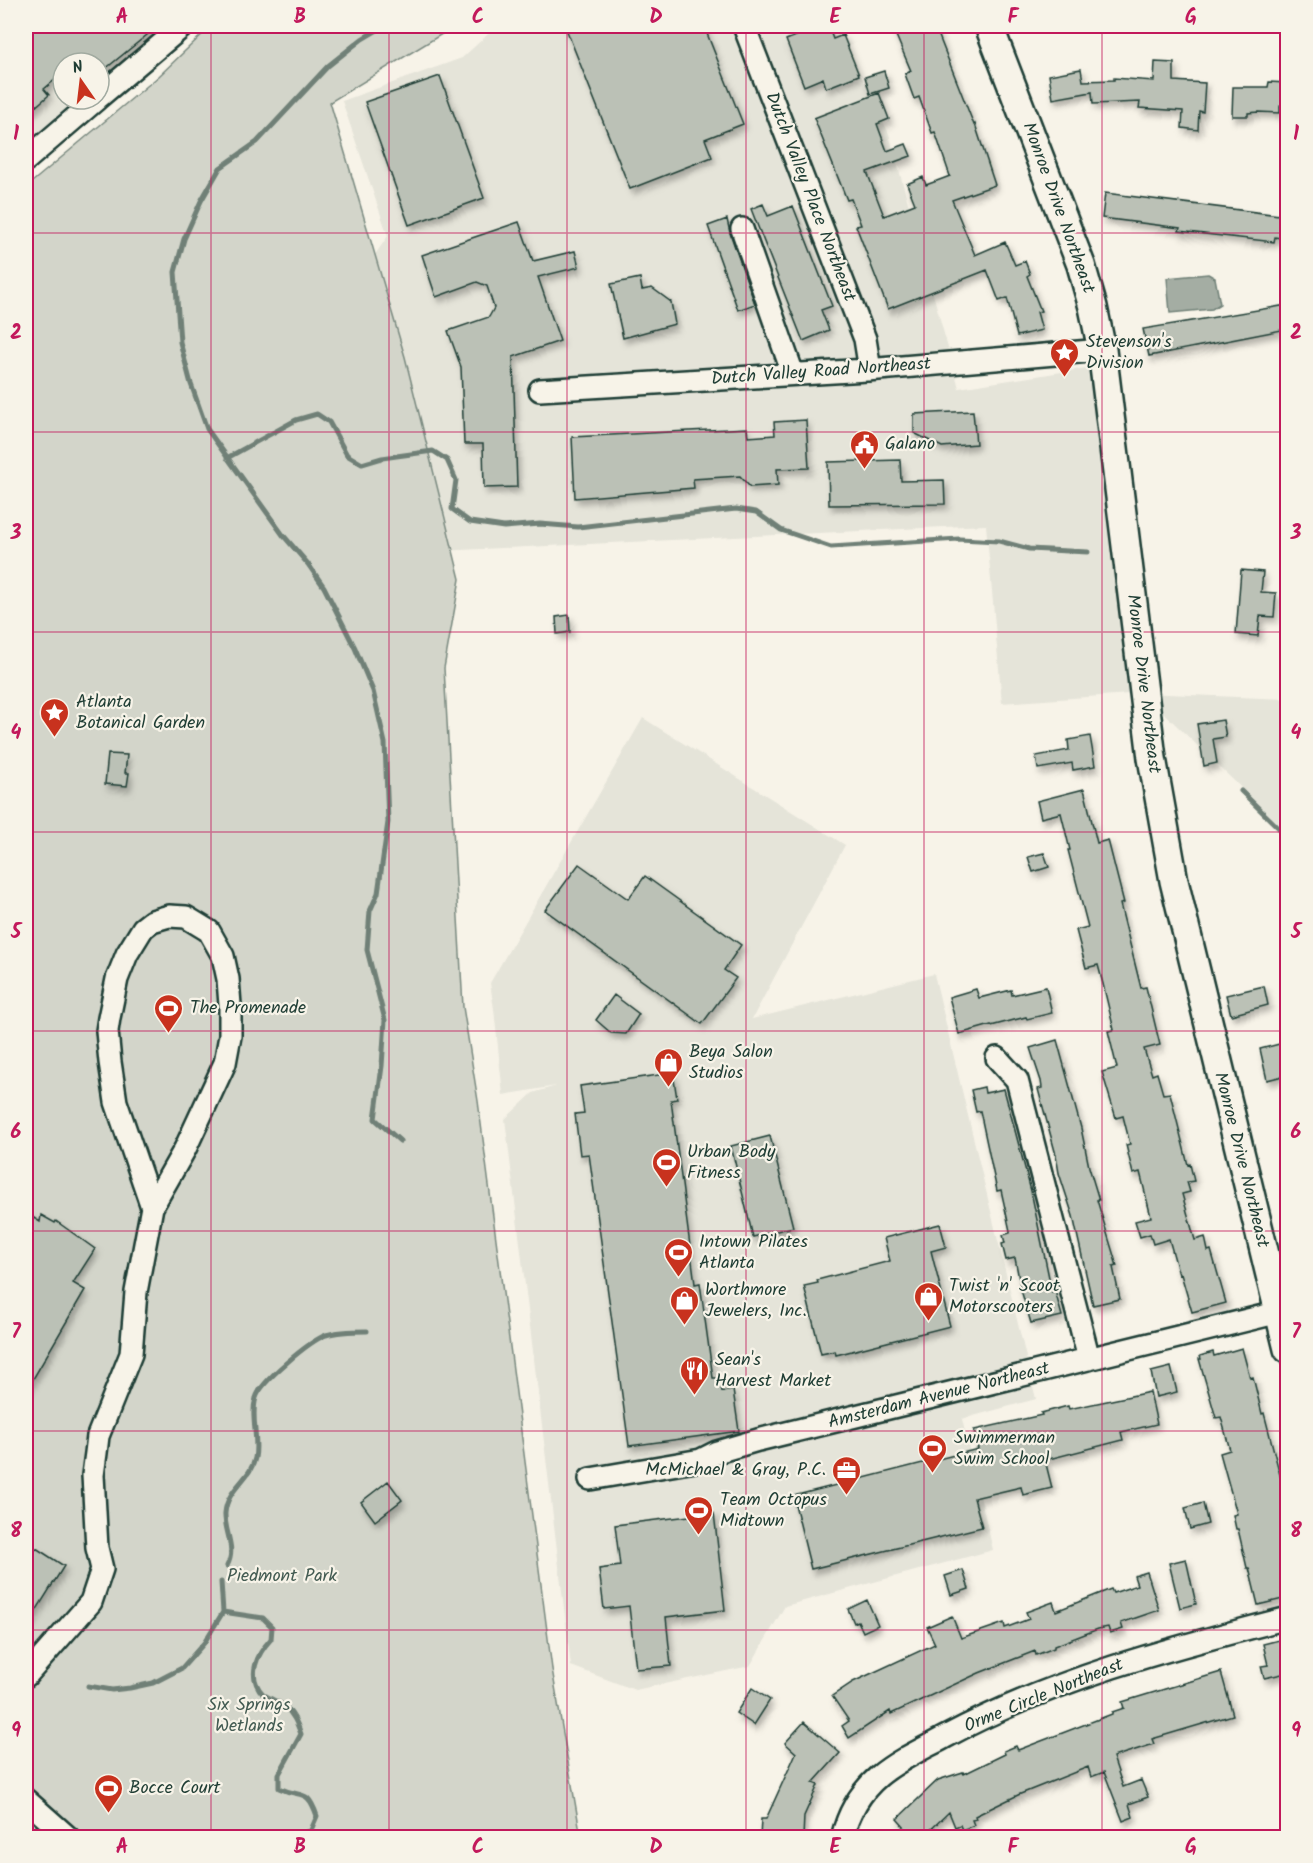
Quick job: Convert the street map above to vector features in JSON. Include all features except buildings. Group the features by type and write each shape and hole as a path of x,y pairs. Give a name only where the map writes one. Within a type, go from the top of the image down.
{"main road":[{"name":"Monroe Drive Northeast","path":"989,26 1081,265 1093,307 1102,350 1152,758 1172,870 1283,1311 1287,1349"}],"street":[{"path":"111,87 183,26"},
{"name":"Dutch Valley Place Northeast","path":"744,26 865,339 870,370"},
{"path":"26,160 83,111"},
{"path":"742,229 793,374"},
{"name":"Dutch Valley Road Northeast","path":"540,390 870,370 1102,350"},
{"path":"26,1676 91,1602 102,1569 97,1548 93,1475 96,1453 101,1428 131,1354 136,1293 152,1207 185,1149 225,1063 228,1048 229,997 223,956 209,931 186,917 169,916 152,921 143,928 127,954 117,979 108,1024 110,1062 116,1102 152,1207"},
{"path":"997,1058 1017,1080 1089,1359"},
{"name":"Amsterdam Avenue Northeast","path":"590,1479 700,1460 742,1444 1283,1311"},
{"name":"Orme Circle Northeast","path":"842,1838 850,1814 863,1792 878,1776 897,1763 962,1728 1086,1675 1170,1648 1287,1618"},
{"path":"26,1800 69,1838"}],"shaded area":[{"path":"26,26 169,26 111,74 111,51 51,51 51,111 67,111 26,146"},
{"path":"497,26 838,26 889,134 959,388 1100,366 1143,693 1002,703 986,525 420,552 342,302 388,236 342,101 462,58"},
{"path":"1208,274 1215,278 1220,304 1212,309 1170,313 1167,278"},
{"path":"1143,693 1287,699 1287,832"},
{"path":"643,718 845,845 752,1019 934,974 1036,1399 962,1419 993,1550 785,1606 750,1666 635,1690 571,1666 505,1119 533,1093 556,1086 503,1095 490,983"}],"green space":[{"name":"Piedmont Park","path":"211,26 455,26 330,102 405,357 460,579 444,668 463,1007 478,1101 552,1669 581,1837 26,1837 26,187 159,76"}],"waterway":[{"path":"384,26 362,39 328,66 257,142 220,168 201,201 184,239 175,272 180,342 191,384 207,429 283,535 324,587 355,648 373,691 385,743 388,822 378,893 370,911 367,950 385,1020 375,1119 400,1141"},
{"path":"227,458 296,420 317,414 329,422 347,455 362,464 382,458 433,451 447,460 456,480 452,509 470,522 504,527 540,524 578,527 736,509 756,512 781,530 831,547 959,539 999,541 1029,549 1088,552"},
{"path":"1241,791 1288,837"},
{"path":"227,1566 231,1553 225,1513 230,1497 249,1472 255,1458 254,1405 259,1391 286,1363 326,1335 367,1331"},
{"path":"88,1686 112,1690 130,1688 153,1683 182,1668 204,1643 223,1612 221,1582"},
{"path":"223,1612 263,1618 272,1627 271,1639 261,1651 254,1673 255,1680 263,1694 282,1704 290,1712 301,1734 279,1774 279,1788 307,1797 317,1816 311,1830 297,1838"}],"place":[{"name":"Stevenson's Division","path":"1065,378"},
{"name":"Galano","path":"864,470"},
{"name":"Atlanta Botanical Garden","path":"55,738"},
{"name":"The Promenade","path":"169,1034"},
{"name":"Beya Salon Studios","path":"668,1088"},
{"name":"Urban Body Fitness","path":"666,1188"},
{"name":"Intown Pilates Atlanta","path":"678,1278"},
{"name":"Twist 'n' Scoot Motorscooters","path":"928,1322"},
{"name":"Worthmore Jewelers, Inc.","path":"684,1326"},
{"name":"Sean's Harvest Market","path":"694,1396"},
{"name":"Swimmerman Swim School","path":"933,1474"},
{"name":"McMichael & Gray, P.C.","path":"847,1496"},
{"name":"Team Octopus Midtown","path":"699,1536"},
{"name":"Bocce Court","path":"108,1814"}],"park label":[{"name":"Six Springs Wetlands","path":"249,1715"}]}
